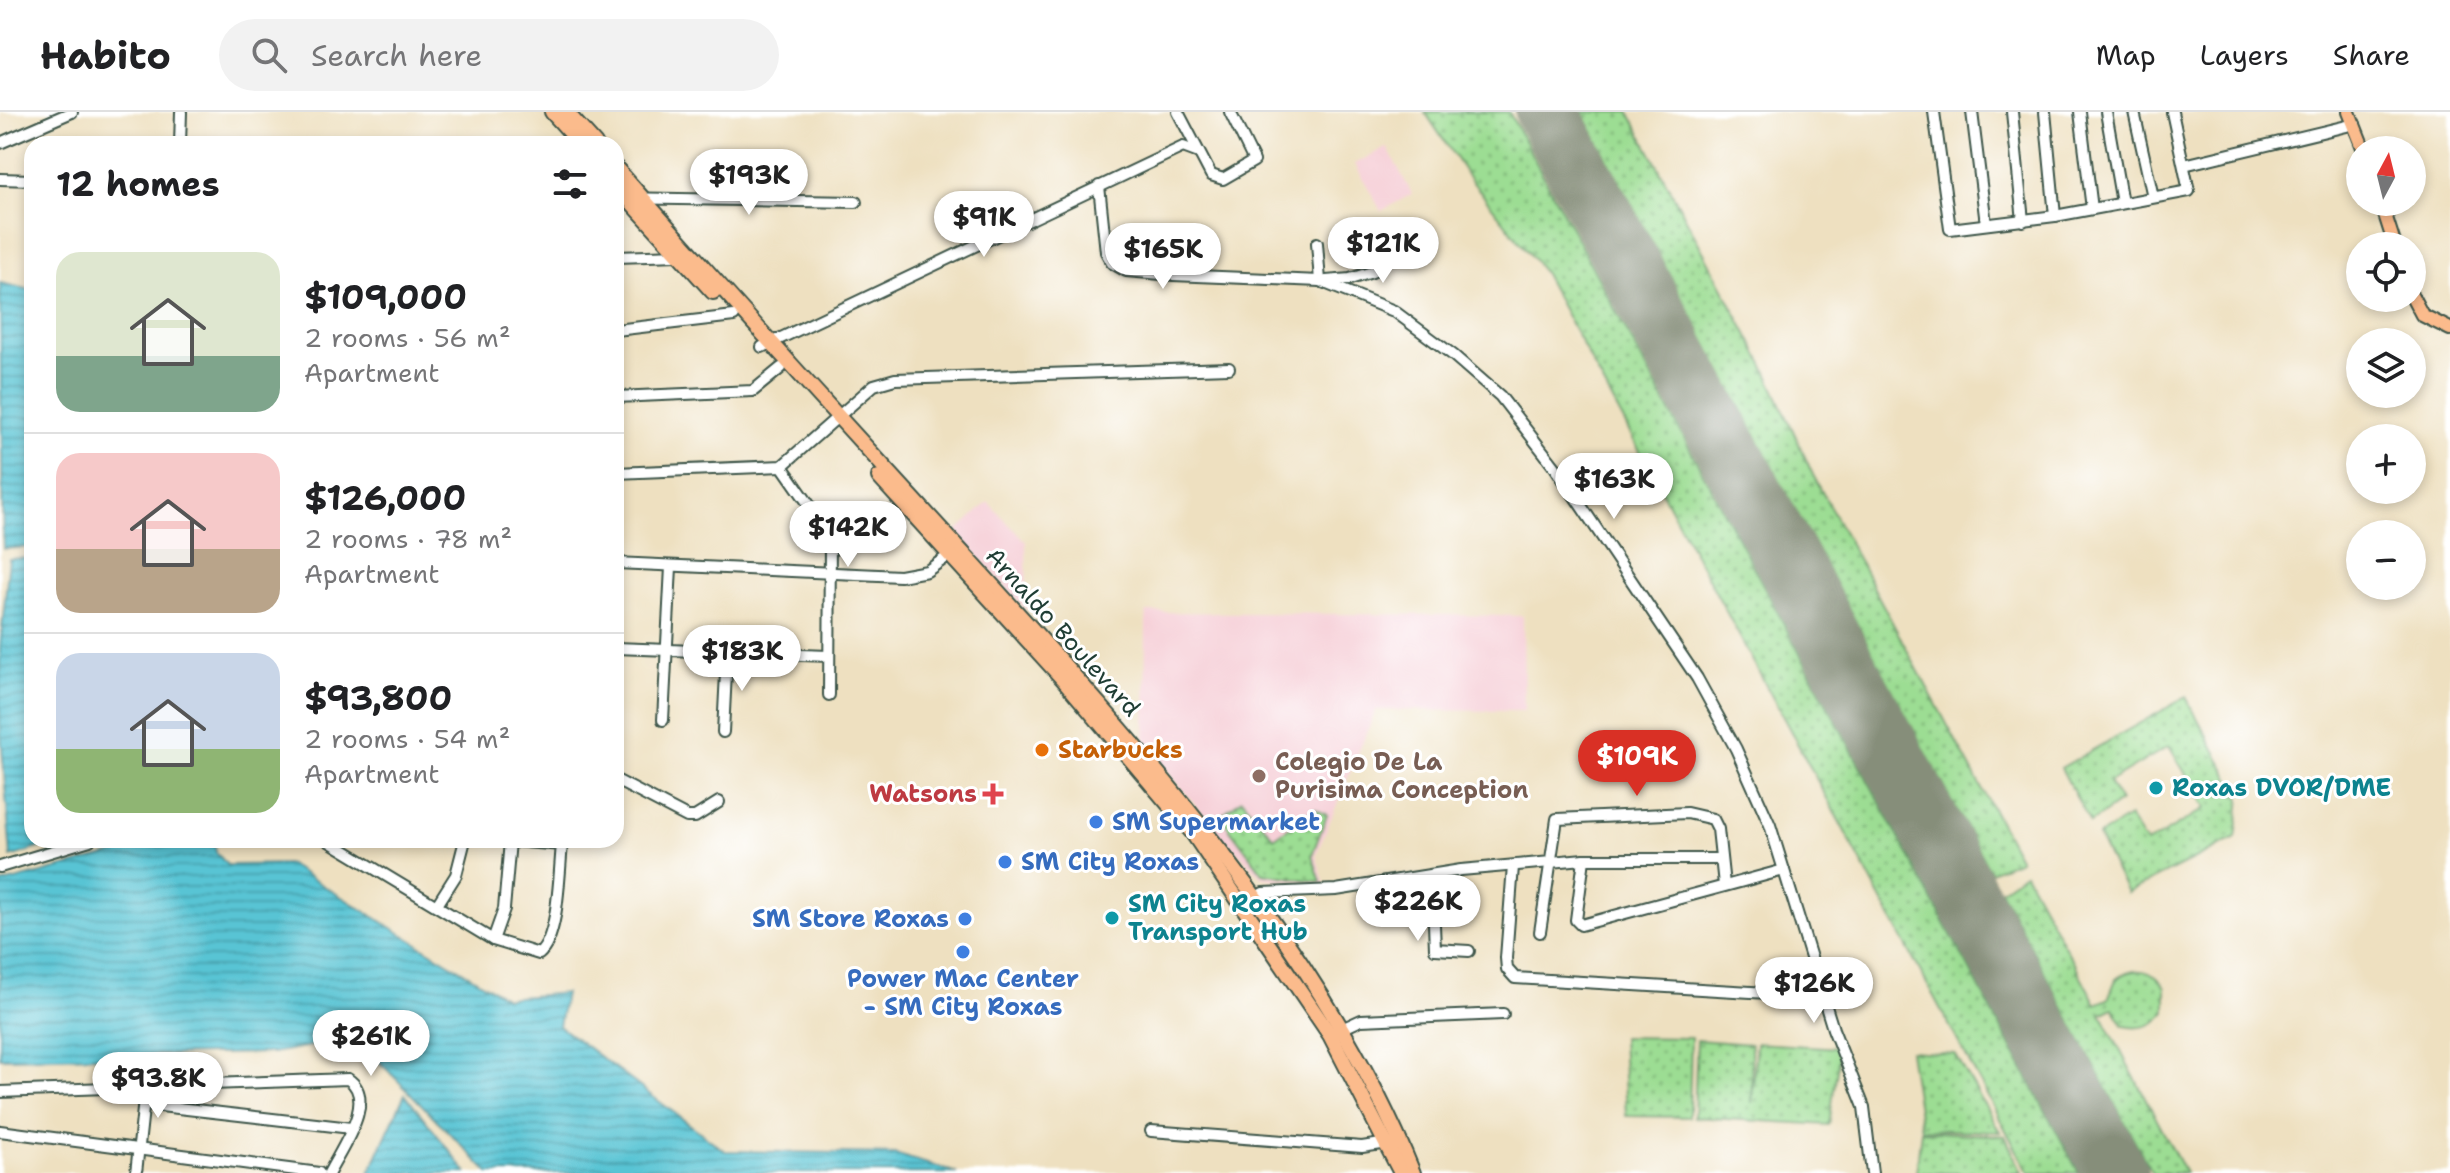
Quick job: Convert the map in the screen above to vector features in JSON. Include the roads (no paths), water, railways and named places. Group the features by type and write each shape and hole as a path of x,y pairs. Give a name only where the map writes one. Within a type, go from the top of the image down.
{"highway":[{"path":"552,112 579,136"},
{"path":"566,112 579,136"},
{"name":"Arnaldo Boulevard","path":"624,177 702,272 833,420 1126,742 1238,886 1336,1032"},
{"name":"Arnaldo Boulevard","path":"624,201 679,255 702,272 734,316 766,344 781,368 833,420"},
{"name":"Arnaldo Boulevard","path":"1238,886 1253,899 1336,1032 1413,1173"},
{"name":"Arnaldo Boulevard","path":"1394,1140 1401,1173"}],"main road":[{"path":"2420,312 2450,329"}],"street":[{"path":"0,143 72,112"},
{"path":"180,136 181,112"},
{"path":"1178,112 1211,175 1223,179 1251,165 1253,156 1230,112"},
{"path":"1934,112 1950,229 2055,216 2189,191 2172,112"},
{"path":"1972,112 1986,224"},
{"path":"2012,112 2023,221"},
{"path":"2045,112 2055,216"},
{"path":"2080,112 2092,209"},
{"path":"2106,112 2122,203"},
{"path":"2134,112 2153,197"},
{"path":"2184,165 2352,118"},
{"path":"1183,147 1188,131"},
{"path":"766,344 1183,147 1199,153"},
{"path":"0,179 24,180"},
{"path":"1099,186 1106,252 1112,263 1126,271 1320,281 1350,279 1372,272 1390,245 1424,230"},
{"path":"624,198 856,202"},
{"path":"1317,243 1320,281"},
{"path":"624,257 679,255"},
{"path":"1320,281 1394,311 1453,355 1500,396 1602,534 1697,678 1765,812 1833,1029 1864,1107 1872,1173"},
{"path":"624,329 734,316"},
{"path":"624,397 753,391 781,368"},
{"path":"624,473 782,466 874,385 895,379 1229,368"},
{"path":"782,466 822,523 830,540 829,695"},
{"path":"624,564 900,576 927,571 954,552"},
{"path":"663,720 671,567"},
{"path":"624,648 829,656"},
{"path":"723,732 727,653"},
{"path":"624,784 687,817 695,817 719,802"},
{"path":"1540,932 1557,819 1687,813 1713,819 1724,885"},
{"path":"0,867 63,848"},
{"path":"341,848 493,940 539,954 547,948 553,925 561,848"},
{"path":"437,905 456,875 463,848"},
{"path":"493,940 504,909 509,848"},
{"path":"1584,859 1576,920 1581,925 1784,870"},
{"path":"1253,899 1263,893 1336,890 1432,875 1584,859 1720,859"},
{"path":"1513,866 1506,958 1507,969 1515,978 1768,993"},
{"path":"1432,875 1435,949 1469,951"},
{"path":"1336,1032 1361,1020 1503,1014"},
{"path":"136,1173 148,1063"},
{"path":"0,1092 348,1079 358,1088 361,1098 351,1128 329,1173"},
{"path":"143,1104 351,1128"},
{"path":"0,1131 319,1173"},
{"path":"1151,1131 1362,1147 1394,1140"}],"water":[{"path":"0,283 24,288 24,548 3,549"},
{"path":"24,558 24,848 39,848 11,857 0,723 0,648 9,559"},
{"path":"135,848 215,848 227,865 288,864 506,998 565,993 559,1026 725,1151 895,1154 957,1173 489,1173 356,1038 272,1053 0,1058 0,884"},
{"path":"405,1094 467,1173 369,1173"}],"place":[{"name":"Starbucks","path":"1042,750"},
{"name":"Colegio De La Purisima Conception","path":"1259,776"},
{"name":"Roxas DVOR/DME","path":"2156,788"},
{"name":"Watsons","path":"993,794"},
{"name":"SM Supermarket","path":"1096,822"},
{"name":"SM City Roxas","path":"1005,862"},
{"name":"SM City Roxas Transport Hub","path":"1112,918"},
{"name":"SM Store Roxas","path":"965,919"},
{"name":"Power Mac Center - SM City Roxas","path":"963,952"}]}
